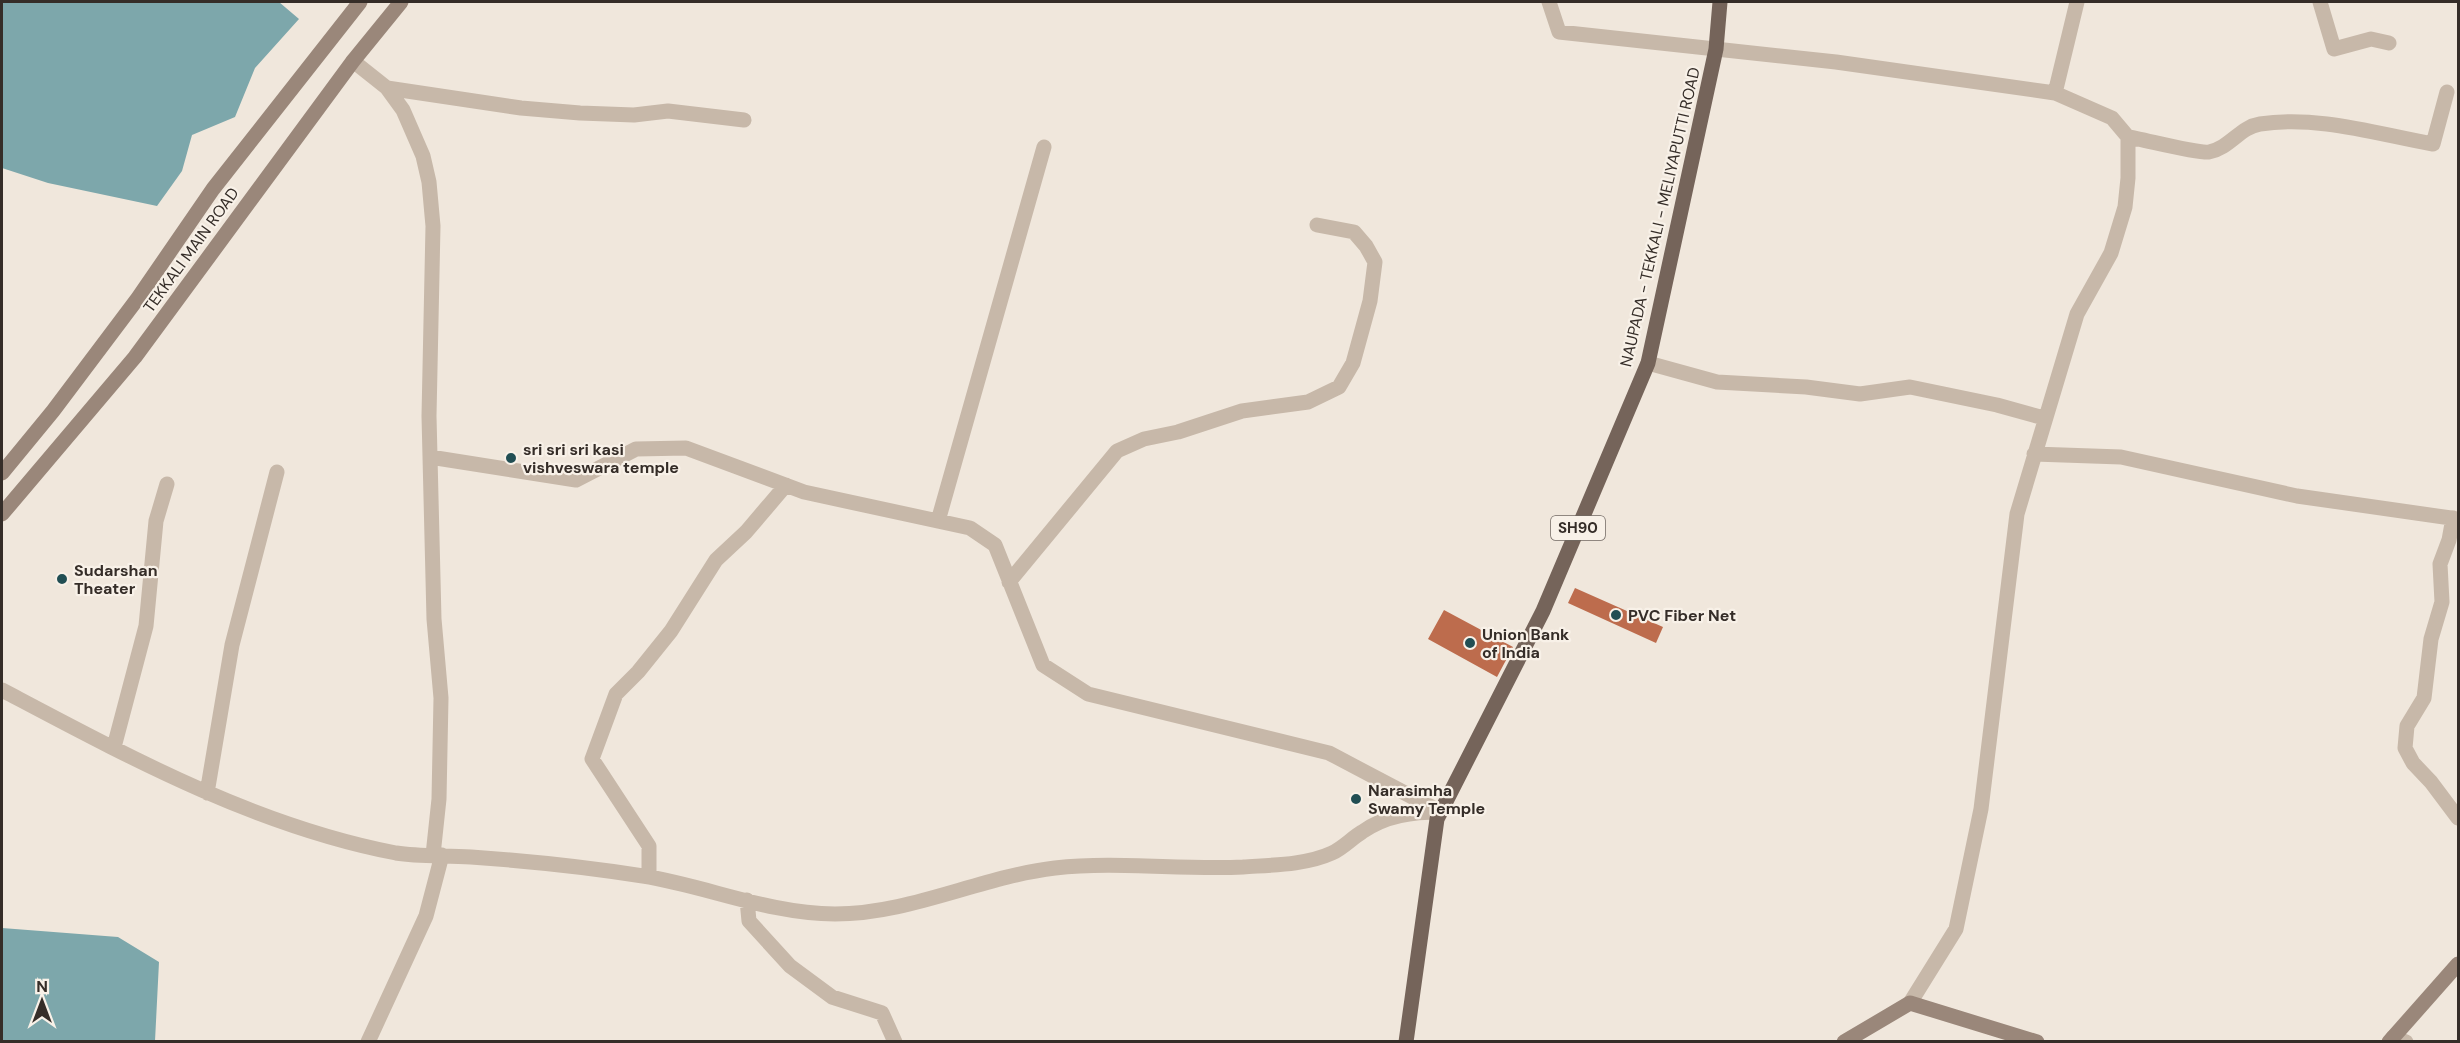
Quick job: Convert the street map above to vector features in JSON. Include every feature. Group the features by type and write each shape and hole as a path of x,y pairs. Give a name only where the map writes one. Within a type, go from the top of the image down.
{"main road":[{"name":"TEKKALI MAIN ROAD","path":"2,473 53,411 138,298 213,189 360,2"},
{"name":"TEKKALI MAIN ROAD","path":"2,514 135,357 352,61 401,2"},
{"name":"NAUPADA - TEKKALI - MELIYAPUTTI ROAD","path":"1406,1041 1437,819 1543,611 1648,363 1716,49 1720,2"},
{"path":"2396,1040 2458,964"},
{"path":"1844,1041 1910,1003 2037,1041"}],"street":[{"path":"1549,2 1559,32 1836,62 2055,93 2112,118 2128,137 2208,152 2232,141 2241,131 2259,124 2313,122 2433,144 2447,92"},
{"path":"2055,93 2077,2"},
{"path":"2320,2 2334,49 2371,39 2389,43"},
{"path":"352,61 387,88 403,110 423,156 429,182 434,226 429,416 434,619 441,698 438,855 426,916 368,1041"},
{"path":"387,88 521,108 634,115 668,111 744,120"},
{"path":"1910,1003 1956,929 1982,809 2017,514 2044,418 2078,314 2111,253 2125,207 2128,137"},
{"path":"938,521 1044,147"},
{"path":"1009,582 1117,451 1144,439 1178,432 1242,411 1308,402 1339,387 1353,363 1370,301 1375,262 1366,246 1354,232 1317,225"},
{"path":"1648,363 1717,382 1806,387 1860,394 1910,387 1996,405 2044,418"},
{"path":"430,457 576,480 636,449 686,448 804,492 970,528 995,546 1043,665 1088,694 1329,753 1441,812"},
{"path":"2034,454 2121,457 2297,496 2456,519 2440,564 2442,602 2431,639 2424,698 2407,726 2405,748 2413,763 2431,782 2458,818"},
{"path":"207,793 232,645 278,472"},
{"path":"114,747 146,626 156,521 167,484"},
{"path":"649,877 649,846 592,759 616,694 638,672 671,631 716,560 746,532 786,485"},
{"path":"2,690 207,793 268,817 353,842 400,854 557,863 649,877 808,913 837,914 878,911 1017,875 1056,868 1242,867 1296,863 1332,853 1367,828 1397,816 1417,812 1441,812"},
{"path":"747,900 749,921 790,966 832,997 882,1013 894,1041"}],"water":[{"path":"2,2 279,2 299,19 255,68 235,117 192,135 182,171 157,206 48,183 2,168"},
{"path":"2,928 118,937 159,962 155,1041 2,1041"}],"building":[{"name":"PVC Fiber Net","path":"1575,588 1663,627 1656,643 1568,603"},
{"name":"Union Bank of India","path":"1444,610 1513,647 1497,677 1428,639"}],"place":[{"name":"sri sri sri kasi vishveswara temple","path":"511,458"},
{"name":"Sudarshan Theater","path":"62,579"},
{"name":"PVC Fiber Net","path":"1616,615"},
{"name":"Union Bank of India","path":"1470,643"},
{"name":"Narasimha Swamy Temple","path":"1356,799"}]}
